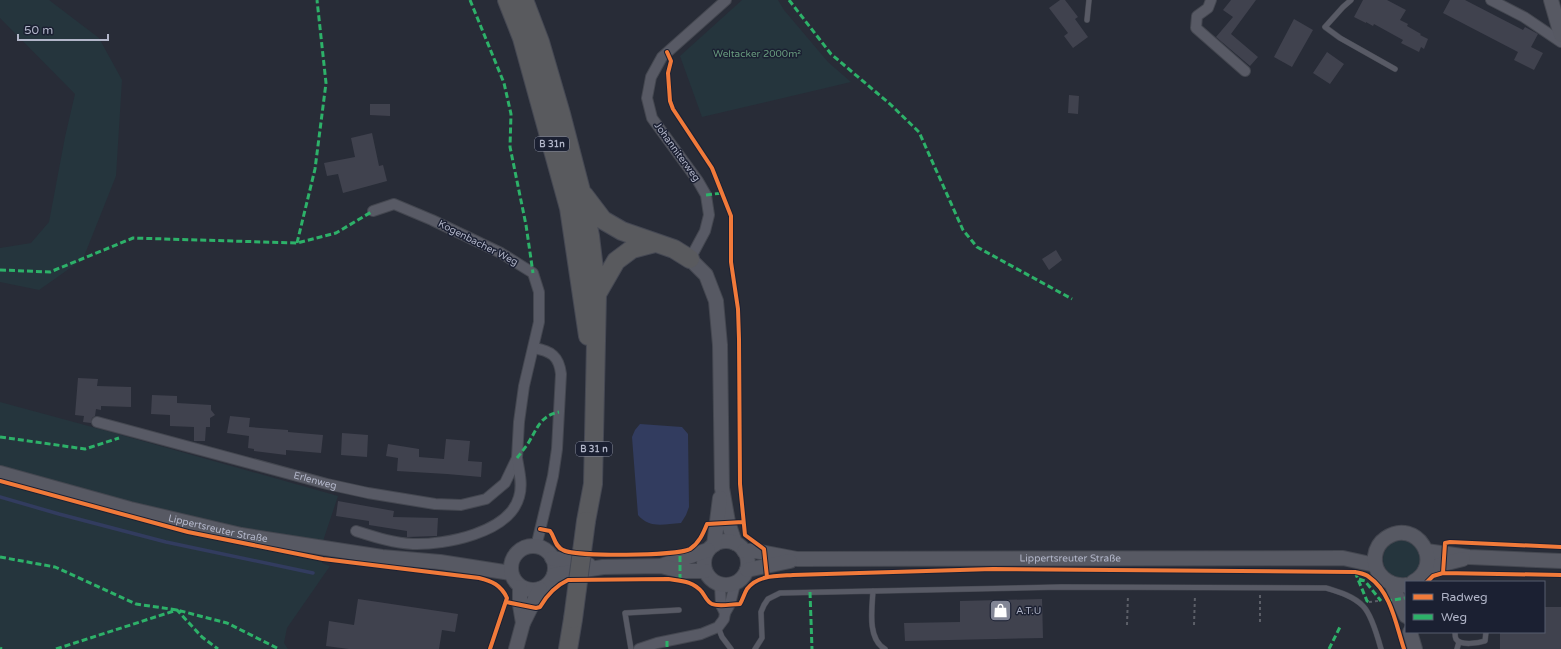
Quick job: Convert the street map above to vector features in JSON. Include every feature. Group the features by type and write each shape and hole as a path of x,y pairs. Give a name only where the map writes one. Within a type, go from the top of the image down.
{"highway":[{"name":"B 31n","path":"507,0 522,38 569,208 594,376"},
{"name":"B 31n","path":"524,0 540,42 562,114 581,191 590,236 597,294 594,376"},
{"name":"B 31n","path":"581,191 603,220 622,232 655,243"},
{"name":"B 31n","path":"597,294 616,261 632,249 655,243"},
{"path":"655,243 674,249 690,259"},
{"name":"B 31 n","path":"568,649 586,521 593,484 594,376"}],"main road":[{"path":"1551,0 1561,35"},
{"path":"690,259 706,275 716,301 720,345 722,488 728,522 748,563 747,570 740,580 735,584 728,585 720,585 708,577 705,571 704,560 711,547 722,488"},
{"name":"Lippertsreuter Straße","path":"0,473 130,510 241,534 382,557 511,567"},
{"path":"1405,585 1391,583 1381,576 1375,565 1377,547 1390,535 1408,533 1416,537 1422,543 1426,551 1427,564 1421,576 1414,581"},
{"path":"661,566 724,541 740,547"},
{"path":"520,587 533,590 540,589 548,584 554,575 555,565 548,552 536,547 524,548 519,552 511,567 513,578 520,587 520,605 523,623"},
{"name":"Lippertsreuter Straße","path":"740,547 797,559 1343,558 1375,565"},
{"name":"Lippertsreuter Straße","path":"1343,558 1377,547"},
{"path":"1426,551 1470,558 1561,561"},
{"path":"552,558 603,567"},
{"path":"1425,570 1470,558"},
{"name":"Lippertsreuter Straße","path":"747,570 797,559"},
{"path":"554,575 603,567 661,566 681,571 705,571"},
{"path":"1391,583 1405,614"},
{"path":"516,649 523,623 540,589"},
{"path":"1410,633 1415,649"}],"street":[{"name":"Johanniterweg","path":"690,259 705,231 709,215 706,195 698,180 652,118 647,98 651,77 662,57 726,0"},
{"path":"1211,0 1208,8 1197,16 1196,28 1245,71"},
{"path":"1491,0 1524,17 1561,42"},
{"name":"Kogenbacher Weg","path":"374,211 394,204 502,253 533,273 539,292 539,322 534,348"},
{"path":"534,348 543,350 553,355 560,363 561,374 557,449 553,476 536,547"},
{"name":"Erlenweg","path":"356,532 391,541 414,544 441,542 485,531 503,521 511,514 519,497 520,481 517,458 519,422 524,386 534,348"},
{"name":"Erlenweg","path":"97,422 327,484 368,493 435,504 461,505 486,499 505,483 517,458"},
{"path":"639,649 657,643 701,634 718,627 724,619 725,613 730,604 735,584"},
{"path":"720,585 721,605 725,613"}],"lane":[{"path":"1087,20 1089,0"},
{"path":"1351,0 1325,27 1340,38 1395,69"},
{"path":"755,649 762,638 761,612 764,605 768,599 780,593 873,590 1128,588 1326,588 1344,594 1363,606 1373,625 1381,649"},
{"path":"873,590 872,619 874,635 880,646 885,649"},
{"path":"631,649 625,613 679,610"},
{"path":"718,627 722,637 731,649"},
{"path":"1455,633 1456,639 1459,642 1473,644 1485,641 1486,633"},
{"path":"1457,649 1459,642"}],"path":[{"path":"1128,588 1128,625"},
{"path":"1194,625 1195,588"},
{"path":"1260,588 1260,625"},
{"path":"1369,602 1378,601"}],"green space":[{"path":"0,0 49,0 99,38 122,80 116,176 83,259 39,290 0,282 0,248 31,243 49,222 65,137 75,94 0,18"},
{"name":"Weltacker 2000m²","path":"742,0 778,0 784,10 828,62 851,82 702,117 680,56"},
{"path":"0,402 338,496 324,538 322,563 330,566 287,628 284,643 288,649 0,649"},
{"path":"1398,540 1406,540 1418,549 1421,559 1418,569 1412,575 1406,578 1398,578 1386,569 1383,563 1383,555 1392,543"}],"water":[{"path":"640,424 682,427 688,434 689,507 681,523 663,525 652,524 638,515 632,437"}],"building":[{"path":"1060,0 1065,0 1078,17 1075,19 1088,37 1073,48 1064,36 1068,33 1049,8"},
{"path":"1231,0 1256,0 1231,34 1258,57 1250,66 1216,37 1233,17 1223,10"},
{"path":"1363,0 1387,0 1406,10 1400,20 1428,39 1424,49 1421,47 1419,52 1401,43 1403,40 1374,24 1373,26 1354,17"},
{"path":"1450,0 1465,0 1523,30 1525,27 1538,34 1531,47 1543,53 1534,70 1514,60 1518,52 1443,13"},
{"path":"1294,19 1313,30 1292,67 1274,57"},
{"path":"1327,52 1344,64 1330,84 1313,73"},
{"path":"1069,95 1079,96 1078,114 1068,113"},
{"path":"370,104 390,104 390,116 370,115"},
{"path":"372,133 379,166 383,165 387,181 343,193 338,174 327,176 324,163 355,157 351,138"},
{"path":"1056,250 1062,260 1049,270 1042,259"},
{"path":"78,378 98,379 97,386 131,387 131,407 101,406 101,410 96,409 95,416 92,418 91,423 83,422 84,416 75,415"},
{"path":"152,395 177,396 177,403 211,405 211,410 215,415 210,418 210,427 206,427 205,441 194,441 194,427 170,426 170,415 151,414"},
{"path":"230,416 250,418 249,427 288,430 288,432 323,435 321,453 286,450 286,455 254,451 254,449 248,448 249,436 227,433"},
{"path":"342,433 368,435 367,457 341,455"},
{"path":"446,439 470,441 468,461 482,462 481,477 397,471 398,458 386,456 388,444 419,449 419,457 444,459"},
{"path":"338,501 394,511 393,517 438,518 437,536 407,537 407,531 369,525 369,521 336,516"},
{"path":"358,599 458,614 455,632 442,630 439,649 349,649 326,646 329,621 354,625"},
{"name":"A.T.U","path":"1042,599 1043,638 905,641 904,623 960,622 960,601"},
{"path":"1545,607 1561,607 1561,649 1500,649 1500,633 1545,633"}],"waterway":[{"path":"0,497 166,542 313,573"}],"marked path":[{"path":"297,243 315,169 326,83 317,0"},
{"path":"470,0 504,83 511,114 510,147 526,225 533,273"},
{"path":"789,0 831,54 890,104 919,132 963,230 977,247 1072,299"},
{"path":"706,195 722,193"},
{"path":"0,270 50,272 133,238 297,243 336,233 373,211"},
{"path":"517,458 527,445 539,424 547,417 559,412"},
{"path":"0,437 85,449 119,438"},
{"path":"680,552 680,580"},
{"path":"0,557 55,567 136,604 177,610 227,623 279,649"},
{"path":"1355,572 1367,601 1369,602"},
{"path":"1359,579 1365,581 1381,601"},
{"path":"810,592 812,649"},
{"path":"1386,601 1405,598"},
{"path":"56,649 177,610 202,637 218,649"},
{"path":"1329,649 1341,625"},
{"path":"667,641 667,649"}],"cycle path":[{"path":"667,52 671,61 668,73 670,101 673,109 712,168 731,216 731,262 738,309 740,484 745,535 764,549 767,577"},
{"path":"0,481 188,532 323,559 479,578 488,581 496,584 507,598 490,649"},
{"path":"540,529 550,531 558,546 563,550 586,554 626,555 667,553 690,549 698,541 707,524 743,522"},
{"path":"1443,573 1445,543 1561,547"},
{"path":"506,602 536,608 540,607 552,591 568,580 678,580 687,582 699,588 710,603 722,605 740,604 751,584 768,577 780,576 993,569 1355,572 1368,576 1383,591 1392,610 1404,649"},
{"path":"1428,581 1433,576 1443,573 1561,575"}],"place":[{"name":"A.T.U","path":"1001,611"}]}
